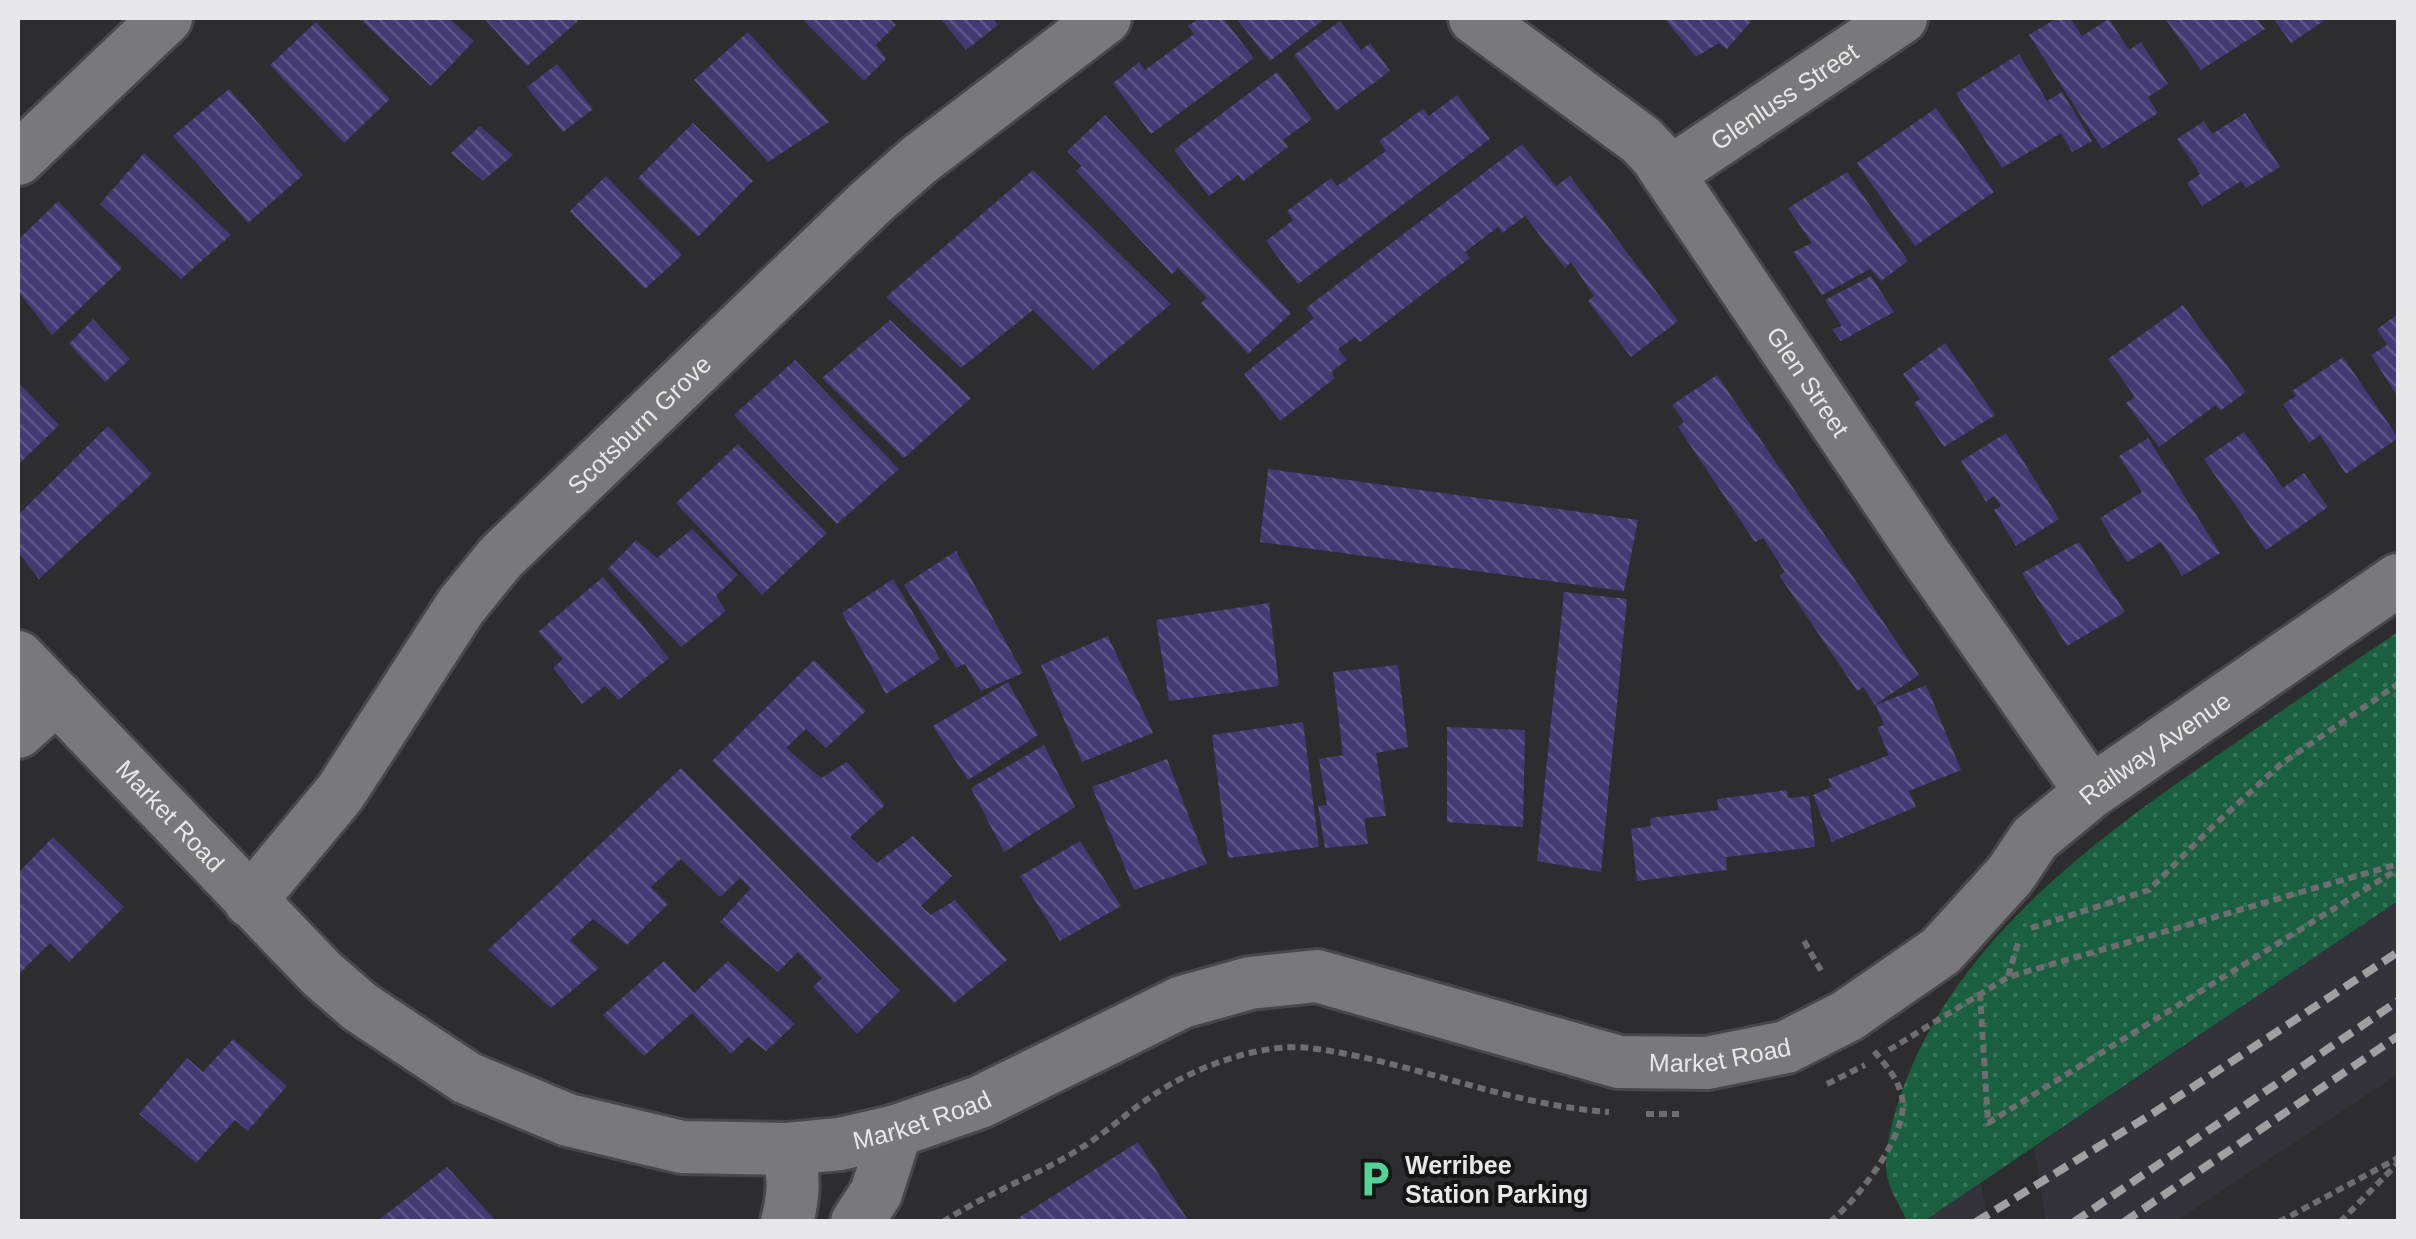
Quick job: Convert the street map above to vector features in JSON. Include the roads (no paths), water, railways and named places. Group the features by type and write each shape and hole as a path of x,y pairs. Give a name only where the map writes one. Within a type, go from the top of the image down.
{"street":[{"path":"18,159 166,18"},
{"name":"Scotsburn Grove","path":"250,901 340,793 461,606 501,556 870,202 1105,18"},
{"name":"Glen Street","path":"1475,18 1641,140 2092,792"},
{"name":"Glenluss Street","path":"1668,174 1901,18"},
{"name":"Railway Avenue","path":"1941,950 2010,876 2035,838 2092,792 2398,580"},
{"name":"Market Road","path":"18,657 250,901 360,1007 467,1078 515,1100 568,1120 682,1147 787,1149 840,1144 896,1131 980,1102 1182,1002 1250,983 1318,976 1619,1062 1708,1063 1786,1047 1847,1016 1941,950"},
{"path":"18,732 56,697"},
{"path":"857,1222 876,1193 896,1131"},
{"path":"787,1149 794,1172 794,1194 787,1222"}],"railway":[{"path":"1976,1222 2155,1112 2398,952"},
{"path":"2074,1222 2398,1001"},
{"path":"2124,1222 2398,1036"}],"place":[{"name":"Werribee Station Parking","path":"1375,1179"}]}
